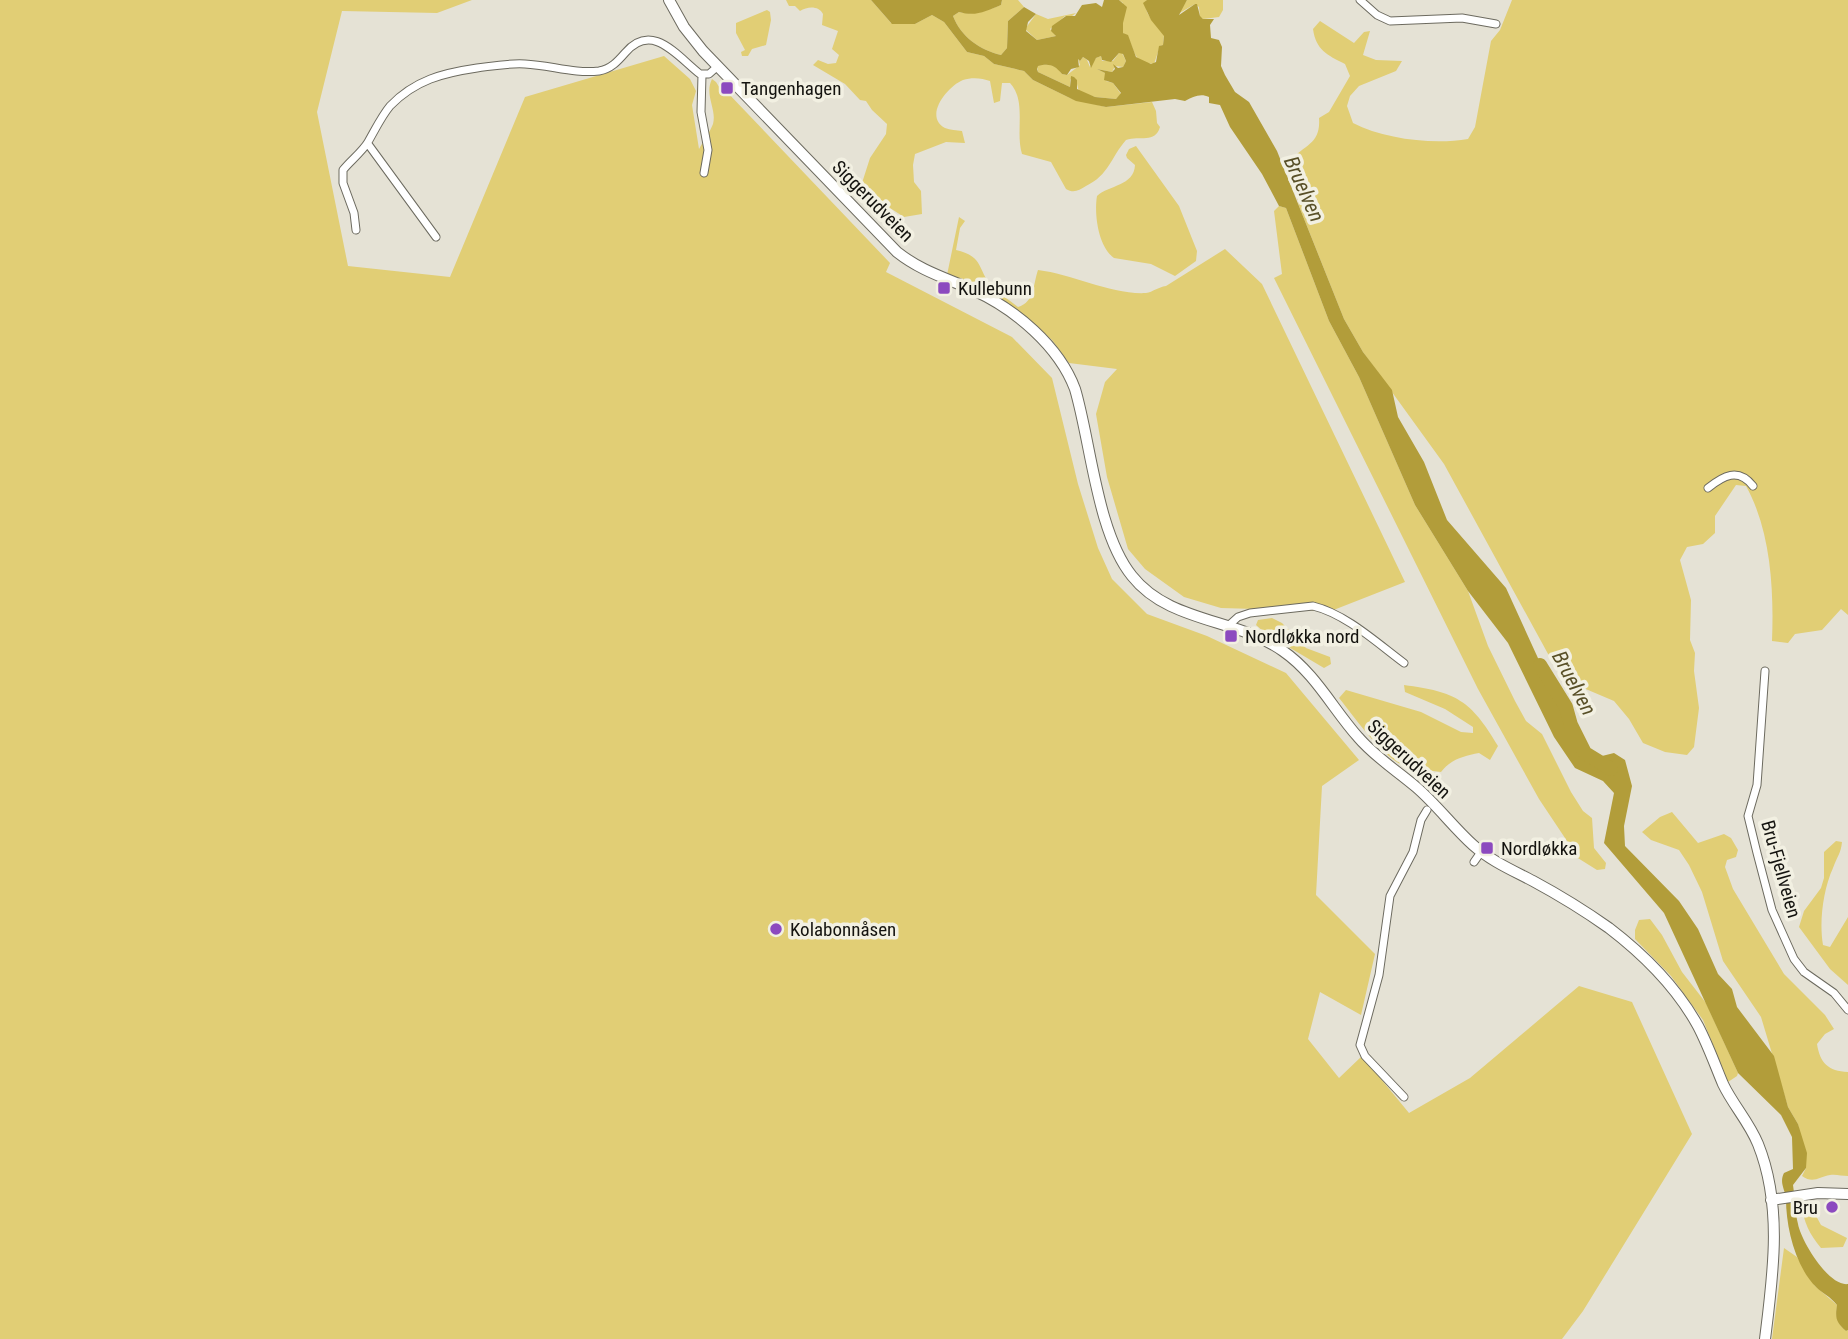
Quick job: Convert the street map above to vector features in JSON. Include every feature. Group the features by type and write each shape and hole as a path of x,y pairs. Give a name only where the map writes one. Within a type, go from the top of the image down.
{"main road":[{"name":"Siggerudveien","path":"669,0 688,33 897,252 925,271 988,298 1054,350 1065,366 1074,389 1108,527 1124,565 1138,584 1161,602 1258,637 1293,658 1309,674 1367,748 1415,786 1477,857 1553,892 1609,929 1639,954 1668,984 1696,1022 1726,1089 1754,1133 1764,1161 1771,1200 1774,1253 1765,1339"},
{"path":"1771,1200 1818,1193 1848,1194"}],"street":[{"path":"1360,0 1377,15 1390,21 1462,18 1496,24"},
{"path":"356,230 354,213 342,176 343,170 368,144 372,133 390,107 426,79 458,70 523,64 561,69 604,70 614,65 636,42 649,39 666,46 702,75 709,74 718,66"},
{"path":"702,75 701,117 708,150 704,173"},
{"path":"368,144 436,237"},
{"path":"1708,488 1723,475 1748,480 1753,486"},
{"path":"1228,626 1238,617 1250,613 1313,606 1322,608 1362,630 1404,663"},
{"name":"Bru-Fjellveien","path":"1765,671 1757,785 1748,816 1772,910 1794,959 1804,972 1834,993 1848,1010"},
{"path":"1404,1097 1365,1056 1360,1045 1374,997 1390,896 1416,846 1420,820 1427,810"}],"shaded area":[{"path":"0,0 472,0 437,13 342,11 317,112 348,266 450,277 525,97 664,56 690,79 696,91 692,105 699,149 713,124 709,91 712,79 716,82 723,93 726,91 890,263 886,272 1012,337 1052,378 1078,484 1098,548 1112,579 1147,614 1207,636 1286,673 1359,760 1322,786 1316,895 1375,954 1361,1015 1320,992 1308,1039 1339,1078 1362,1056 1409,1113 1470,1078 1579,986 1632,1002 1692,1134 1583,1311 1562,1339 0,1339"},
{"path":"786,0 871,0 891,23 915,24 932,15 944,22 967,52 984,56 994,64 1024,71 1033,80 1070,98 1106,107 1152,102 1160,127 1151,137 1126,140 1100,177 1081,189 1072,191 1066,189 1051,162 1022,154 1018,99 1010,83 1002,83 1000,101 994,103 990,81 977,78 963,80 945,95 936,116 945,128 962,131 965,143 946,142 915,154 914,182 921,191 922,214 904,217 868,194 862,183 870,158 886,134 887,124 866,101 860,100 845,84 813,65 818,60 828,64 836,63 839,55 832,49 838,31 822,25 823,14 819,9 800,11 795,6 789,6"},
{"path":"871,0 1002,0 1001,5 986,11 976,14 959,12 953,16 956,24 972,41 1001,55 1007,48 1008,21 1024,7 1036,14 1028,22 1026,31 1037,40 1056,36 1051,31 1052,26 1066,16 1075,16 1082,5 1096,3 1102,7 1104,0 1119,0 1127,7 1123,33 1128,35 1136,57 1151,64 1156,62 1164,36 1151,20 1143,3 1147,0 1187,0 1179,15 1197,4 1203,19 1214,19 1210,25 1211,38 1219,40 1222,47 1221,66 1225,75 1235,92 1249,102 1277,151 1344,319 1363,352 1392,390 1398,417 1424,462 1447,520 1506,588 1569,726 1590,759 1614,753 1625,760 1632,786 1624,826 1625,846 1679,901 1698,929 1718,974 1732,989 1737,1007 1774,1056 1788,1107 1798,1124 1807,1153 1806,1168 1793,1185 1800,1232 1825,1271 1841,1283 1848,1284 1848,1330 1838,1322 1837,1305 1816,1287 1802,1268 1793,1246 1782,1180 1784,1173 1793,1169 1792,1137 1781,1115 1738,1073 1664,913 1604,843 1614,793 1603,781 1575,768 1554,737 1508,643 1468,591 1415,505 1359,377 1329,321 1286,208 1279,206 1262,174 1230,127 1220,105 1209,103 1209,97 1203,95 1185,101 1175,99 1106,107 1076,101 1033,80 1024,71 994,64 984,56 967,52 944,22 932,15 915,24 892,24","holes":["1119,53 1123,54 1126,61 1123,67 1118,68 1113,64 1115,69 1112,72 1097,69 1105,73 1104,80 1113,83 1121,93 1116,99 1095,97 1077,89 1077,80 1074,77 1071,76 1070,87 1038,72 1037,69 1038,66 1049,65 1067,75 1071,69 1079,67 1078,59 1080,61 1083,57 1089,61 1091,68 1096,58 1101,56 1102,60 1111,62"]},
{"path":"1002,0 1018,0 1024,7 1008,21 1007,48 1001,55 972,42 956,24 953,16 959,12 986,10 1001,5"},
{"path":"1119,0 1147,0 1147,11 1164,35 1163,45 1160,46 1154,64 1146,63 1136,56 1123,33 1123,3"},
{"path":"1187,0 1223,0 1223,10 1219,17 1203,19 1200,17 1199,7 1195,4 1178,14"},
{"path":"1512,0 1848,0 1848,615 1841,609 1822,630 1795,634 1788,643 1772,641 1771,581 1766,541 1746,486 1736,485 1715,516 1715,533 1703,544 1687,547 1680,560 1691,600 1690,640 1695,653 1694,671 1699,708 1694,747 1687,755 1665,752 1643,743 1629,719 1614,701 1581,687 1553,663 1444,464 1363,352 1344,319 1299,206 1290,161 1315,139 1319,118 1329,112 1350,76 1345,64 1328,55 1317,42 1313,29 1320,21 1354,43 1364,32 1370,31 1363,55 1376,60 1402,61 1396,71 1359,86 1350,96 1347,106 1353,123 1394,137 1454,141 1468,139 1475,127 1491,41 1500,30"},
{"path":"767,10 771,20 766,45 752,49 748,56 742,56 741,52 745,50 736,33 736,23"},
{"path":"1076,13 1065,16 1050,29 1056,36 1037,40 1025,29 1036,14 1048,19"},
{"path":"1122,53 1126,61 1123,67 1115,66 1112,72 1097,69 1105,73 1106,81 1113,83 1121,94 1116,99 1079,92 1077,84 1070,79 1070,87 1038,72 1037,66 1048,65 1067,75 1080,65 1078,59 1080,61 1083,57 1090,67 1096,58 1101,56 1102,61 1113,61"},
{"path":"1136,146 1179,206 1197,251 1196,261 1175,276 1151,264 1114,258 1101,238 1096,212 1097,196 1126,181 1134,172 1135,165 1126,155 1129,149"},
{"path":"1279,206 1286,208 1329,321 1359,377 1415,505 1468,591 1488,646 1515,701 1526,721 1542,734 1571,792 1583,811 1592,818 1594,848 1606,863 1605,869 1597,870 1573,855 1569,844 1539,799 1478,689 1274,278 1282,274 1274,211"},
{"path":"959,217 965,221 960,228 956,250 976,260 991,285 1018,307 1028,301 1038,270 1120,291 1146,293 1166,286 1225,249 1262,284 1405,582 1331,611 1221,608 1184,597 1145,569 1128,549 1107,477 1096,414 1105,382 1117,369 1069,363 1052,340 1039,329 947,275"},
{"path":"1272,618 1282,623 1306,648 1330,657 1331,664 1324,668 1256,625 1258,620"},
{"path":"1404,685 1449,695 1470,708 1498,746 1490,760 1479,753 1453,761 1441,772 1408,768 1379,747 1339,698 1346,690 1421,712 1461,732 1473,733 1473,727 1445,709 1405,692"},
{"path":"1672,812 1698,843 1724,834 1731,838 1738,850 1736,857 1727,860 1725,867 1733,889 1784,974 1825,1015 1834,1029 1825,1034 1817,1044 1826,1065 1848,1072 1848,1176 1832,1175 1813,1180 1802,1176 1806,1168 1798,1124 1788,1107 1761,1017 1723,961 1702,892 1689,865 1679,850 1651,840 1642,832 1660,817"},
{"path":"1836,841 1842,842 1824,896 1822,936 1823,945 1830,947 1848,917 1848,985 1830,969 1799,927 1804,911 1821,888 1824,878 1824,852"},
{"path":"1650,919 1682,972 1706,1003 1738,1073 1728,1082 1703,1020 1671,976 1635,939 1639,920"},
{"path":"1809,1203 1821,1225 1847,1238 1843,1247 1821,1248 1817,1243 1804,1217 1802,1205"},
{"path":"1784,1248 1797,1257 1815,1286 1837,1305 1837,1319 1846,1331 1848,1330 1848,1339 1772,1339"}],"waterway":[{"name":"Bruelven","path":"1540,665 1566,707 1571,725 1585,753 1611,769"}],"place":[{"name":"Tangenhagen","path":"727,88"},
{"name":"Kullebunn","path":"944,288"},
{"name":"Nordløkka nord","path":"1231,636"},
{"name":"Nordløkka","path":"1487,848"},
{"name":"Kolabonnåsen","path":"776,929"},
{"name":"Bru","path":"1832,1207"}]}
